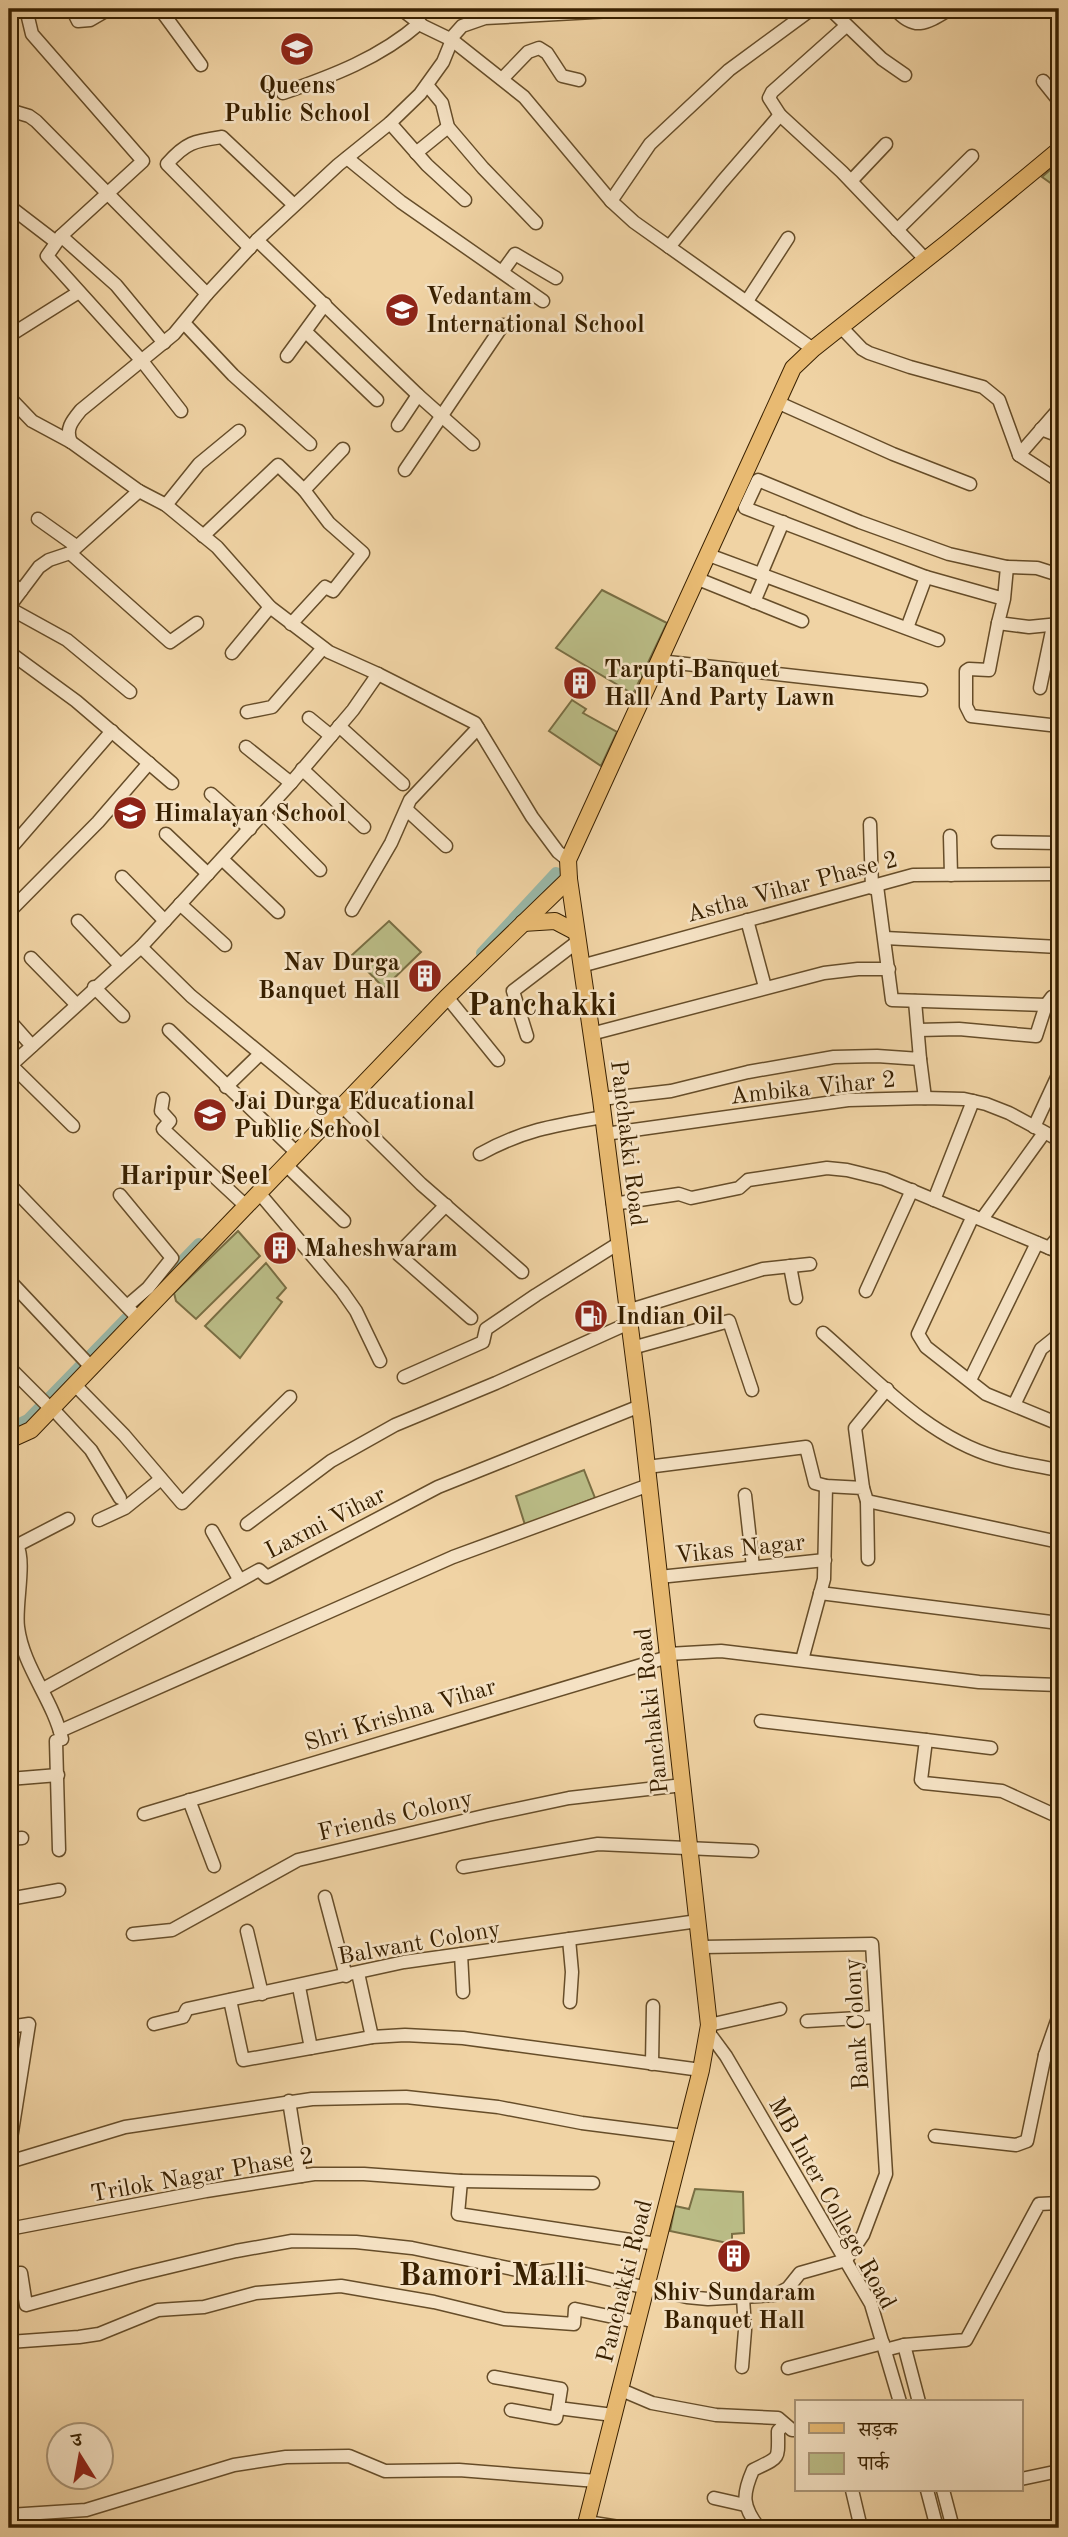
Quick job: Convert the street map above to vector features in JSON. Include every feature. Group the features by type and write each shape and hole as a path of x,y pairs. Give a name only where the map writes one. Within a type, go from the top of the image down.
{"main road":[{"path":"568,860 793,368 1059,150"},
{"name":"Panchakki Road","path":"568,860 640,1406 709,2029 701,2070 586,2525"},
{"path":"9,1440 31,1430 48,1406 75,1385 87,1363 132,1312 242,1204 260,1194 292,1154 334,1110 569,879"},
{"path":"523,923 555,920 577,937"}],"street":[{"path":"26,9 32,34 143,161 58,239 47,256 142,361 181,411"},
{"path":"72,9 78,21 90,20 109,9"},
{"path":"160,9 201,65"},
{"path":"401,9 452,40 524,97 611,201 634,222 813,349"},
{"path":"71,443 68,435 69,424 81,410 164,343 253,244 347,158 390,123 427,85 462,26 514,12 648,9"},
{"path":"611,201 650,144 729,70 811,9"},
{"path":"830,9 846,26 905,75"},
{"path":"895,9 903,19 914,24 950,9"},
{"path":"283,93 338,74 386,49 420,23"},
{"path":"846,26 772,92 769,98 780,114 851,181 926,260"},
{"path":"502,79 528,52 539,48 547,53 562,76 579,80"},
{"path":"1044,81 1059,101"},
{"path":"427,85 442,103 448,127 536,223"},
{"path":"9,110 29,116 109,193 207,294"},
{"path":"669,247 780,114"},
{"path":"390,123 416,153 465,200"},
{"path":"416,153 448,127"},
{"path":"295,205 222,137 193,142 181,148 167,164 253,244 325,304 418,395 473,444"},
{"path":"851,181 886,144"},
{"path":"897,230 972,156"},
{"path":"347,158 401,202 543,301"},
{"path":"9,206 58,239 116,285 164,343"},
{"path":"747,301 788,238"},
{"path":"502,272 515,254 556,278"},
{"path":"9,336 79,292"},
{"path":"287,356 325,304"},
{"path":"184,323 233,375 310,444"},
{"path":"405,470 503,325"},
{"path":"841,327 869,353 983,387 999,400 1019,455 1059,481"},
{"path":"306,332 377,400"},
{"path":"398,425 418,395"},
{"path":"9,397 32,421 71,443 139,491 166,505 217,547 270,607 323,648 475,723 532,817 558,852 568,860"},
{"path":"779,403 893,454 970,484"},
{"path":"1019,455 1059,409"},
{"path":"1041,429 1059,436"},
{"path":"166,505 199,464 239,431"},
{"path":"304,490 343,449"},
{"path":"203,536 278,465 304,490 329,523 363,553 333,591 325,587 291,624"},
{"path":"1004,599 926,577 745,508 758,480 860,522 948,554 1007,567 1037,568 1059,575"},
{"path":"130,692 67,640 9,608 44,563 73,550 139,491"},
{"path":"38,519 170,642 197,623"},
{"path":"754,602 783,522"},
{"path":"709,555 938,640"},
{"path":"1007,567 1004,599 989,670 966,671 967,710 971,716 1059,726"},
{"path":"907,628 926,577"},
{"path":"698,579 802,621"},
{"path":"9,581 21,591"},
{"path":"232,653 270,607"},
{"path":"998,623 1028,627 1056,625 1040,688"},
{"path":"247,712 272,707 323,648"},
{"path":"9,669 13,655 76,701 172,783"},
{"path":"659,661 922,690"},
{"path":"74,1126 10,1066 141,947 291,783 378,674"},
{"path":"309,718 335,731 403,784"},
{"path":"352,910 391,843 410,800 478,728"},
{"path":"9,850 111,731"},
{"path":"246,747 291,783"},
{"path":"9,912 98,822 149,763"},
{"path":"302,769 364,827"},
{"path":"211,794 250,829"},
{"path":"407,810 446,846"},
{"path":"263,813 320,870"},
{"path":"870,824 875,887 885,938 892,1000 1046,1005"},
{"path":"166,834 208,874"},
{"path":"950,836 951,875"},
{"path":"998,842 1059,843"},
{"path":"222,859 278,912"},
{"name":"Astha Vihar Phase 2","path":"581,966 913,875 1059,874"},
{"path":"122,877 165,920"},
{"path":"180,904 225,945"},
{"path":"747,920 765,987"},
{"path":"78,921 120,965"},
{"path":"527,1036 513,991 577,937"},
{"path":"885,938 1059,947"},
{"path":"141,947 191,996 260,1054 334,1110 522,1272"},
{"path":"31,958 76,1004"},
{"path":"592,1034 824,973 858,968 889,969"},
{"path":"94,987 124,1016"},
{"path":"447,997 498,1060"},
{"path":"918,1030 959,1029 1036,1036 1046,1005 1052,997 1059,997"},
{"path":"915,1001 925,1098"},
{"path":"9,1020 32,1046"},
{"path":"169,1030 292,1154 344,1221"},
{"path":"226,1087 260,1054"},
{"path":"601,1099 671,1091 748,1072 834,1057 920,1059"},
{"path":"1059,1073 1039,1130 978,1218 918,1334 926,1347 986,1394 1059,1424"},
{"name":"Ambika Vihar 2","path":"480,1154 507,1139 540,1128 604,1125 848,1100 925,1098 973,1101 1009,1113 1059,1140"},
{"path":"163,1099 161,1111 170,1121 163,1129 242,1204"},
{"path":"934,1200 973,1101"},
{"path":"613,1204 679,1195 691,1198 739,1188 748,1180 827,1168 884,1179 1048,1248"},
{"path":"9,1184 132,1312 172,1258 120,1195"},
{"path":"866,1291 912,1190"},
{"path":"260,1194 342,1291 356,1311 380,1361"},
{"path":"446,1205 398,1254 471,1318"},
{"path":"970,1380 1048,1248 1059,1236"},
{"path":"404,1377 483,1342 486,1329 618,1244"},
{"path":"247,1524 331,1461 395,1425 496,1383 628,1317 763,1269 810,1264"},
{"path":"790,1266 796,1298"},
{"path":"9,1280 87,1363"},
{"path":"632,1348 729,1321 752,1390"},
{"path":"1014,1405 1041,1349 1056,1337 1059,1329"},
{"path":"823,1333 924,1421 957,1441 995,1457 1059,1470"},
{"path":"9,1367 91,1450 120,1498"},
{"path":"75,1385 124,1435 182,1503 290,1397"},
{"path":"867,1559 867,1502 855,1428 887,1389"},
{"name":"Laxmi Vihar","path":"43,1689 240,1579 259,1570 267,1577 438,1487 640,1406"},
{"path":"647,1467 806,1447 815,1483 863,1488"},
{"path":"99,1520 125,1508 161,1479"},
{"path":"60,1731 453,1557 649,1485"},
{"path":"802,1660 821,1593 825,1560 826,1486"},
{"path":"745,1495 753,1567"},
{"path":"867,1502 1059,1542"},
{"path":"60,1850 56,1741 62,1739 43,1689 26,1657 18,1630 16,1606 20,1571 11,1544 68,1519"},
{"path":"212,1531 240,1579"},
{"name":"Vikas Nagar","path":"659,1577 825,1560"},
{"path":"821,1593 1059,1623"},
{"name":"Shri Krishna Vihar","path":"144,1814 668,1655 721,1651 979,1682 1059,1685"},
{"path":"761,1721 991,1748"},
{"path":"926,1740 921,1780 924,1783 1002,1791 1059,1817"},
{"path":"9,1779 58,1775"},
{"name":"Friends Colony","path":"133,1934 172,1930 298,1860 569,1798 682,1785"},
{"path":"189,1800 214,1866"},
{"path":"463,1867 598,1844 752,1850"},
{"path":"9,1899 58,1890"},
{"path":"325,1897 372,2038"},
{"name":"Balwant Colony","path":"154,2024 183,2017 187,2009 299,1987 404,1962 698,1921"},
{"path":"247,1931 262,1994"},
{"path":"569,1939 572,1972 570,2002"},
{"name":"Bank Colony","path":"702,1947 872,1944 886,2174 863,2235 846,2260"},
{"path":"461,1954 463,1992"},
{"path":"299,1987 311,2048"},
{"path":"230,2000 243,2060 405,2035 463,2038 701,2070"},
{"path":"652,2064 653,2006"},
{"path":"709,2029 780,2008"},
{"path":"935,2136 1016,2146 1027,2141 1045,2055 1059,2015"},
{"path":"807,2021 876,2017"},
{"path":"9,2027 29,2024 13,2091 9,2151"},
{"name":"MB Inter College Road","path":"709,2029 871,2304 899,2400"},
{"path":"1045,2055 1059,2056"},
{"path":"9,2162 125,2127 289,2101 406,2097 498,2107 582,2123 684,2137"},
{"path":"289,2101 301,2176"},
{"name":"Trilok Nagar Phase 2","path":"9,2229 206,2191 301,2176 364,2174 461,2180 593,2183"},
{"path":"461,2180 458,2214 657,2244"},
{"path":"788,2368 884,2347 966,2340 1039,2204 1059,2203"},
{"path":"9,2275 21,2273 26,2305 236,2251 292,2241 318,2241 412,2248 533,2273 564,2269 687,2297 708,2299 775,2295 788,2288 800,2273 846,2260"},
{"path":"9,2342 99,2334 158,2310 204,2307 256,2293 341,2286 434,2302 504,2319 574,2324 575,2309 637,2322"},
{"path":"742,2367 745,2330 743,2297"},
{"path":"904,2345 918,2400"},
{"path":"494,2377 561,2389 556,2418 512,2410"},
{"path":"620,2389 652,2403 716,2415 778,2417 784,2425 795,2430"},
{"path":"558,2408 613,2415"},
{"path":"759,2528 745,2505 746,2485 753,2470 776,2459 779,2453 778,2431 784,2425"},
{"path":"9,2515 86,2510 234,2465 286,2456 349,2456 385,2471 459,2470 597,2481"},
{"path":"1023,2479 1059,2471"},
{"path":"852,2492 861,2528"},
{"path":"928,2492 937,2528"},
{"path":"946,2492 953,2528"},
{"path":"714,2498 745,2505"},
{"path":"586,2525 625,2528"}],"green space":[{"path":"1059,162 1059,189 1042,177"},
{"path":"602,590 667,623 633,694 556,648"},
{"path":"572,700 586,709 583,713 617,732 601,766 549,731"},
{"path":"389,921 421,952 384,988 352,955"},
{"path":"238,1231 260,1256 196,1319 176,1301 174,1293"},
{"path":"266,1263 286,1288 277,1298 282,1302 240,1358 205,1326"},
{"path":"584,1470 595,1498 525,1525 516,1496"},
{"path":"695,2189 743,2192 744,2233 732,2234 732,2244 670,2231 675,2206 689,2209"}],"waterway":[{"path":"482,953 556,873"},
{"path":"9,1429 28,1420 199,1244"}],"place":[{"name":"Queens Public School","path":"297,49"},
{"name":"Vedantam International School","path":"402,310"},
{"name":"Tarupti Banquet Hall And Party Lawn","path":"580,683"},
{"name":"Himalayan School","path":"130,813"},
{"name":"Nav Durga Banquet Hall","path":"425,976"},
{"name":"Jai Durga Educational Public School","path":"210,1115"},
{"name":"Maheshwaram","path":"280,1248"},
{"name":"Indian Oil","path":"591,1316"},
{"name":"Shiv Sundaram Banquet Hall","path":"734,2256"}],"district":[{"name":"Panchakki","path":"542,1004"},
{"name":"Haripur Seel","path":"194,1175"},
{"name":"Bamori Malli","path":"492,2274"}]}
